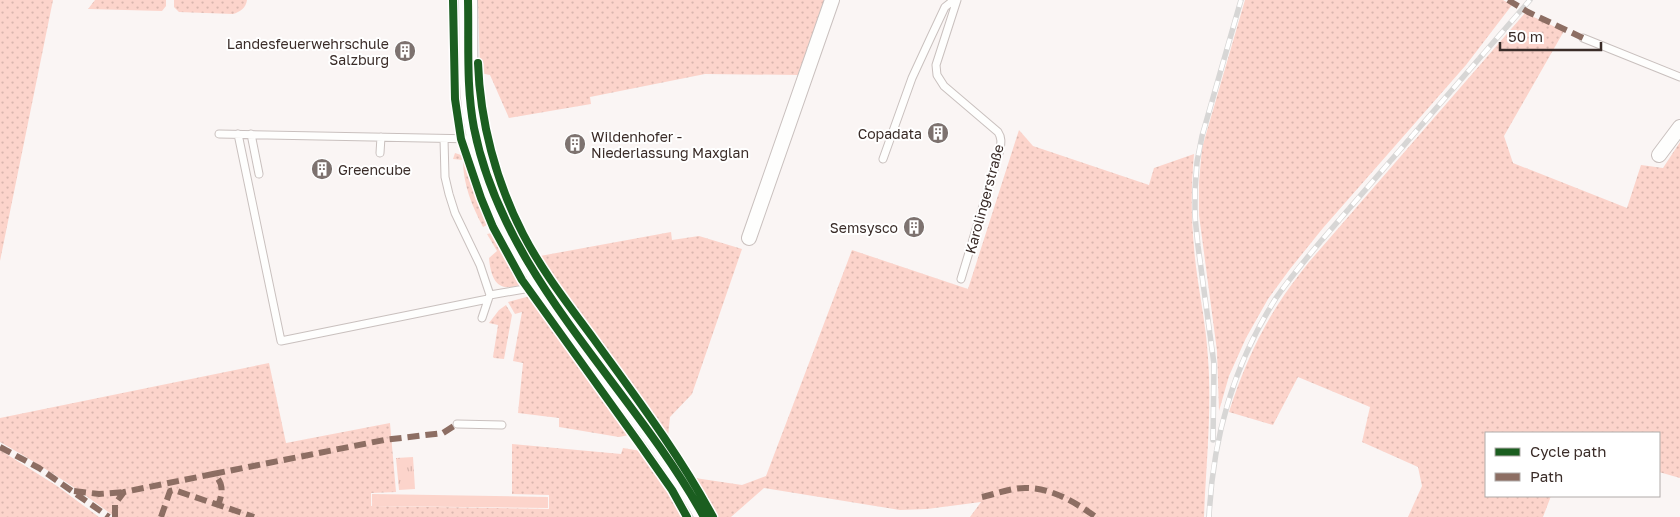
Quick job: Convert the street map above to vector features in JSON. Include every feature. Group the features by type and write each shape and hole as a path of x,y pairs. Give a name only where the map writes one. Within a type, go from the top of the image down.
{"street":[{"path":"468,0 471,100 477,139 502,214 523,254 543,286 669,461 704,517"},
{"path":"749,238 832,0"},
{"path":"1659,155 1680,127"}],"lane":[{"name":"Karolingerstraße","path":"883,159 912,78 945,7 956,0"},
{"name":"Karolingerstraße","path":"956,0 936,65 937,75 944,86 998,132 1001,142 961,279"},
{"path":"1583,38 1680,77"},
{"path":"219,134 477,139"},
{"path":"238,134 281,341 543,286"},
{"path":"251,134 259,174"},
{"path":"380,153 381,137"},
{"path":"444,139 445,177 449,194 455,213 480,264 490,297 482,318"},
{"path":"457,424 502,425"}],"green space":[{"path":"0,0 53,0 0,261"},
{"path":"95,0 166,0 166,6 162,11 88,9"},
{"path":"174,0 247,0 242,9 233,14 179,12 174,7"},
{"path":"478,0 825,0 799,75 705,74 590,97 591,104 509,118 490,75 480,73"},
{"path":"1245,0 1503,0 1512,5 1466,65 1323,228 1268,299 1246,338 1229,376 1219,411 1217,351 1199,215 1199,182 1202,148"},
{"path":"1525,13 1564,31 1504,136 1513,163 1627,208 1641,165 1663,168 1680,142 1680,478 1660,472 1660,432 1485,432 1485,497 1551,497 1543,517 1408,517 1422,486 1418,467 1362,442 1370,407 1298,377 1273,425 1229,412 1244,371 1269,319 1309,262"},
{"path":"1019,130 1033,146 1149,185 1154,168 1194,154 1192,178 1193,236 1207,344 1209,378 1204,517 970,517 981,502 927,509 900,510 764,488 731,517 718,517 695,478 742,485 766,476 852,250 968,289"},
{"path":"455,153 464,156 467,162 489,224 483,227 469,195 463,169 463,160 453,159"},
{"path":"472,159 477,162 525,270 526,278 494,222"},
{"path":"671,232 672,240 699,236 742,249 692,394 670,417 668,437 554,281 540,256"},
{"path":"492,233 522,284 507,287 497,283 494,279 489,258 497,251 487,234"},
{"path":"530,296 629,435 619,437 559,427 559,418 518,413 523,363 513,361 522,312 515,314 508,302"},
{"path":"506,305 512,315 504,359 494,358 498,325 489,323 499,310"},
{"path":"269,363 286,443 390,423 396,492 371,493 371,506 549,509 549,495 512,494 512,444 621,454 623,448 641,451 683,517 115,517 30,459 0,442 0,418"},
{"path":"0,450 57,486 99,517 0,517"},
{"path":"413,457 415,489 399,490 396,458"},
{"path":"372,494 548,497 548,508 372,506"}],"railway":[{"path":"1213,440 1214,364 1198,246 1195,190 1197,162 1202,136 1241,0"},
{"path":"1209,517 1215,459 1228,403 1248,350 1276,298 1321,241 1530,0"}],"marked path":[{"path":"1508,0 1528,12 1583,38"},
{"path":"213,474 384,440 443,433 457,424"},
{"path":"0,447 39,468 109,517"},
{"path":"115,517 115,504 124,492 213,474 217,477 222,488 218,505"},
{"path":"982,497 1016,489 1038,489 1056,494 1096,517"},
{"path":"161,517 170,491 174,490 254,517"},
{"path":"74,491 99,494 124,492"}],"cycle path":[{"path":"453,0 455,99 461,139 493,227 522,280 672,490 687,517"},
{"path":"468,0 469,81 474,128 490,183 512,234 541,283 573,330 675,469 704,517"},
{"path":"478,63 482,107 491,151 513,214 523,234 538,261 671,448 713,517"}],"place":[{"name":"Landesfeuerwehrschule Salzburg","path":"405,51"},
{"name":"Copadata","path":"938,133"},
{"name":"Wildenhofer - Niederlassung Maxglan","path":"575,144"},
{"name":"Greencube","path":"322,169"},
{"name":"Semsysco","path":"914,227"}]}
